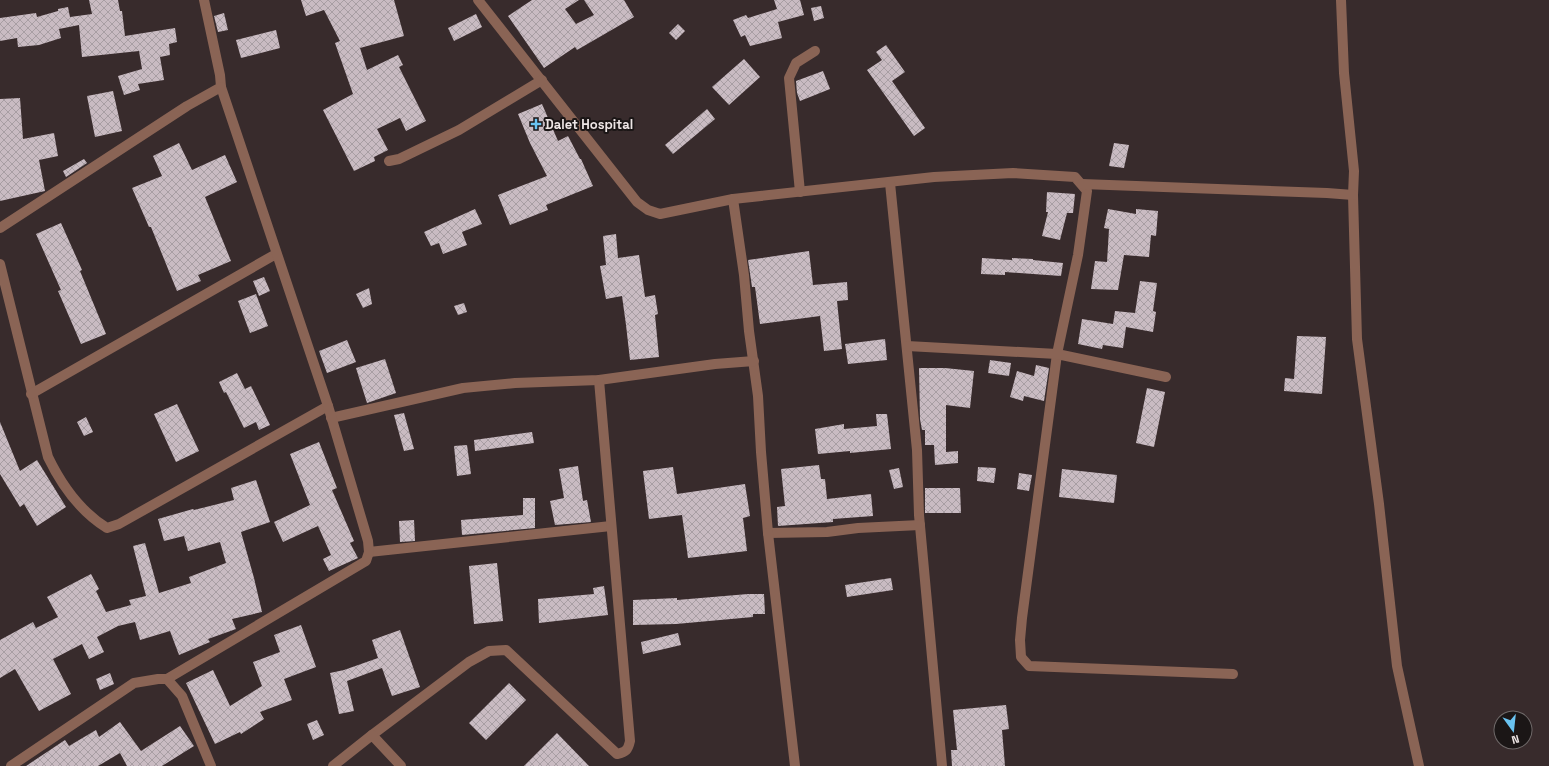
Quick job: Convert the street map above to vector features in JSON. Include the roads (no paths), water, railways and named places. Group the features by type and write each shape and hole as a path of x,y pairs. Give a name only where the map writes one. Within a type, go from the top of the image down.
{"street":[{"path":"11,766 23,763 134,683 167,679 366,561 369,552 368,541 328,406 221,87 220,75 204,0"},
{"path":"478,0 637,202 648,210 660,214 733,199 934,177 1013,173 1075,177 1087,191 1078,255 1057,354 1022,618 1020,640 1021,657 1029,666 1233,674"},
{"path":"1341,0 1344,73 1354,171 1353,195 1357,339 1379,504 1397,666 1419,766"},
{"path":"800,192 789,78 796,63 815,51"},
{"path":"389,160 399,159 459,130 542,80"},
{"path":"0,228 188,106 221,87"},
{"path":"890,182 917,450 920,525 942,766"},
{"path":"1082,184 1353,195"},
{"path":"733,199 754,362 768,533 795,766"},
{"path":"31,394 276,254"},
{"path":"0,264 31,394 48,457 62,484 95,520 107,528 119,524 328,406"},
{"path":"907,346 1057,354 1166,377"},
{"path":"331,418 463,388 515,383 599,380 715,364 754,362"},
{"path":"333,766 469,662 489,651 506,650 617,754 625,752 628,748 630,742 599,380"},
{"path":"768,533 827,532 858,528 920,525"},
{"path":"369,552 611,526"},
{"path":"167,679 182,696 211,766"},
{"path":"372,735 401,766"}],"place":[{"name":"Dalet Hospital","path":"536,124"}]}
